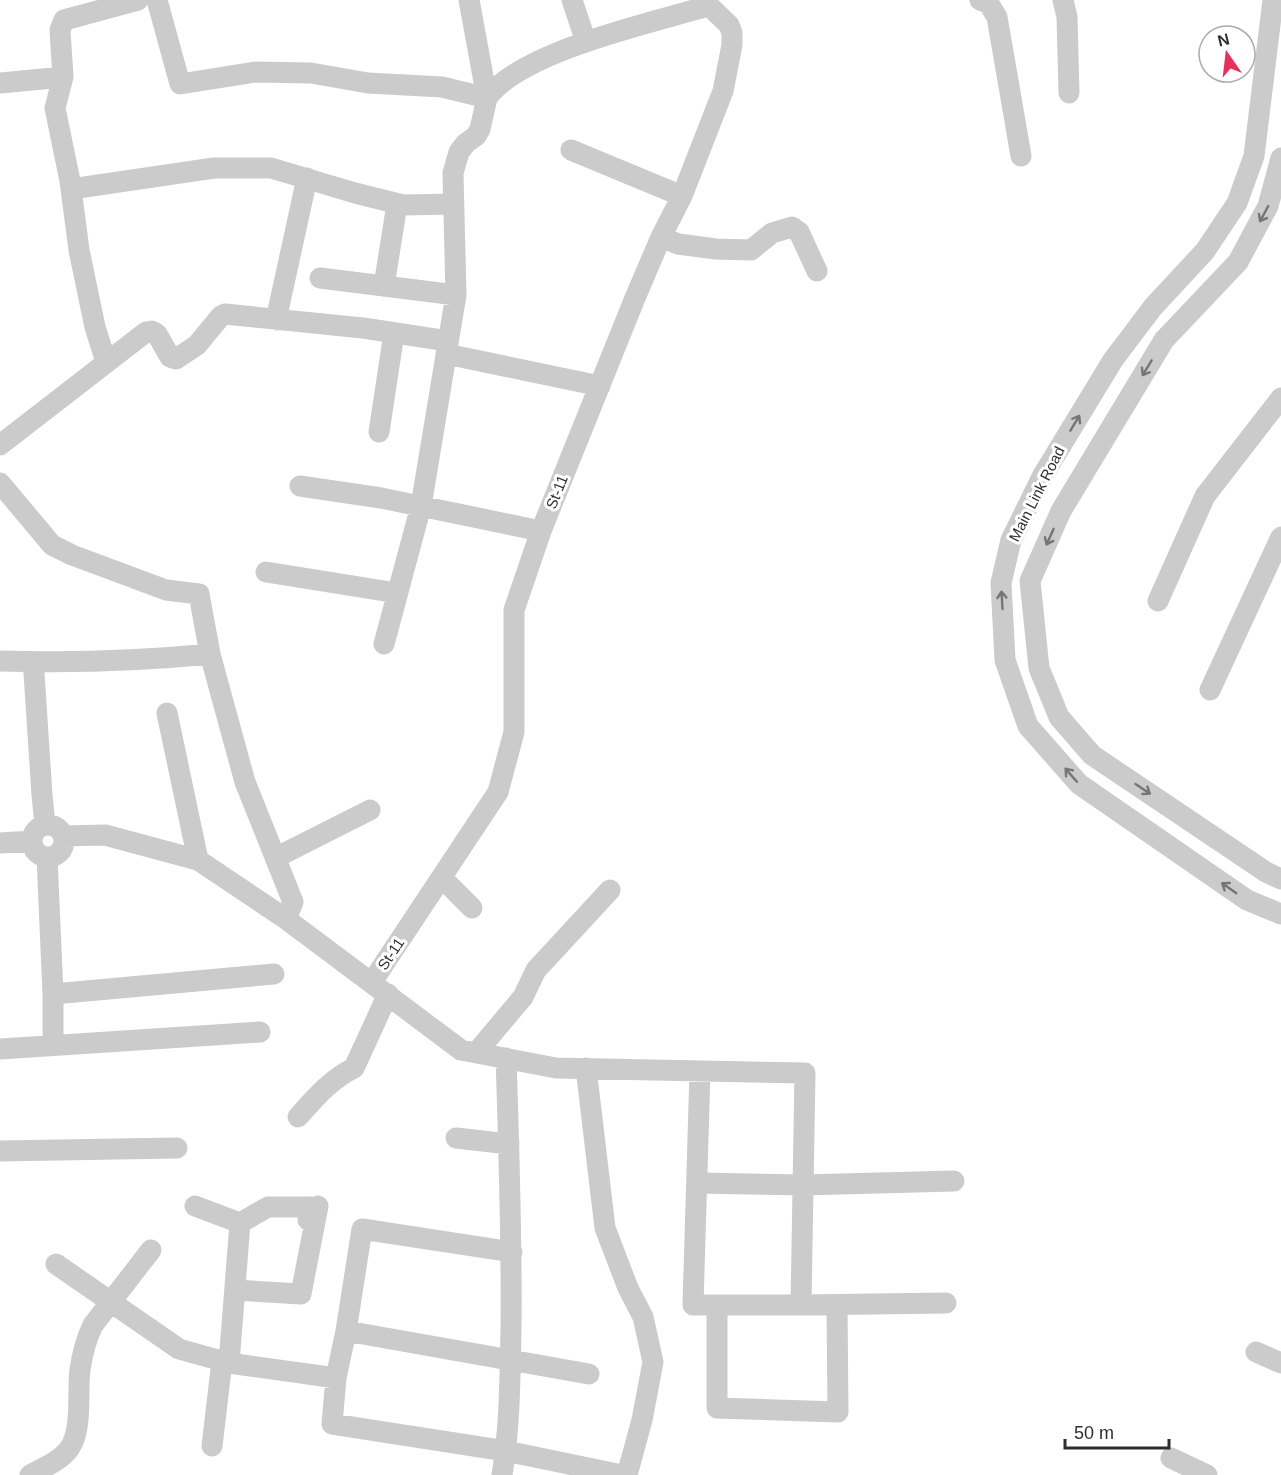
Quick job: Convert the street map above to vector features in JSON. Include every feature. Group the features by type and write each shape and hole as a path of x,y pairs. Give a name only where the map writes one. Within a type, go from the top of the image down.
{"street":[{"path":"106,362 95,327 79,250 71,189 55,108 63,77 60,30 64,20 138,0"},
{"path":"157,0 180,84 255,72 311,74 368,83 442,87 487,98"},
{"path":"572,0 586,42"},
{"path":"980,0 989,4 997,17 1021,156"},
{"path":"1063,0 1066,17 1069,93"},
{"name":"Main Link Road","path":"1273,0 1254,156 1237,202 1205,251 1153,307 1113,360 1038,484 1011,540 1000,582 1005,660 1028,726 1078,784 1246,900 1281,914"},
{"path":"384,644 421,506 456,295 453,173 459,152 480,129 487,98 472,1"},
{"path":"487,98 494,88 534,62 586,42 706,3"},
{"name":"St-11","path":"298,1117 325,1087 343,1073 354,1068 380,988 442,878 498,792 514,732 514,610 541,531 661,237 682,196 723,91 732,45 732,33 729,25 706,3"},
{"path":"0,83 63,77"},
{"path":"571,150 682,196"},
{"name":"Main Link Road","path":"1281,158 1268,206 1238,262 1164,340 1061,511 1030,581 1039,668 1059,717 1092,755 1266,872 1281,879"},
{"path":"71,189 214,168 271,168 355,194 397,204 453,204"},
{"path":"276,320 307,178"},
{"path":"384,286 397,204"},
{"path":"661,237 678,244 716,249 751,250 772,233 792,227 799,232 817,271"},
{"path":"320,278 456,295"},
{"path":"0,445 146,332 152,331 157,334 170,357 176,359 197,345 225,314 394,333 600,386"},
{"path":"379,432 394,333"},
{"path":"1158,601 1205,496 1281,398"},
{"path":"0,483 52,545 72,555 166,590 199,594 210,654 245,782 293,902 286,919"},
{"path":"300,486 381,498 541,531"},
{"path":"1210,690 1281,537"},
{"path":"266,572 397,593"},
{"path":"0,661 130,660 210,654"},
{"path":"0,843 39,833 55,826 62,832 65,842 61,851 52,857 38,853 39,833 42,795 34,673"},
{"path":"167,713 198,860"},
{"path":"275,858 370,810"},
{"path":"64,837 105,835 198,860 286,919 461,1050 556,1068 805,1073 801,1305"},
{"path":"46,857 53,994 53,1045"},
{"path":"442,878 472,909"},
{"path":"476,1053 523,997 536,970 610,890"},
{"path":"53,994 274,974"},
{"path":"0,1049 260,1032"},
{"path":"502,1475 506,1451 512,1252 506,1058"},
{"path":"586,1068 605,1228 628,1288 643,1317 653,1362 642,1420 627,1475"},
{"path":"700,1071 693,1305 946,1303"},
{"path":"456,1138 509,1144"},
{"path":"0,1151 177,1148"},
{"path":"697,1183 803,1185 954,1181"},
{"path":"195,1206 240,1223 273,1206 310,1207 313,1213 301,1294 235,1290"},
{"path":"212,1446 235,1290 240,1223"},
{"path":"512,1252 362,1229 336,1378 332,1424 506,1451 622,1475"},
{"path":"30,1475 55,1461 70,1448 75,1437 81,1369 88,1335 93,1324 152,1250"},
{"path":"56,1263 179,1349 225,1362 336,1378"},
{"path":"717,1305 717,1408 838,1412 837,1305"},
{"path":"346,1331 589,1374"},
{"path":"1256,1352 1281,1363"},
{"path":"1171,1458 1207,1475"}]}
